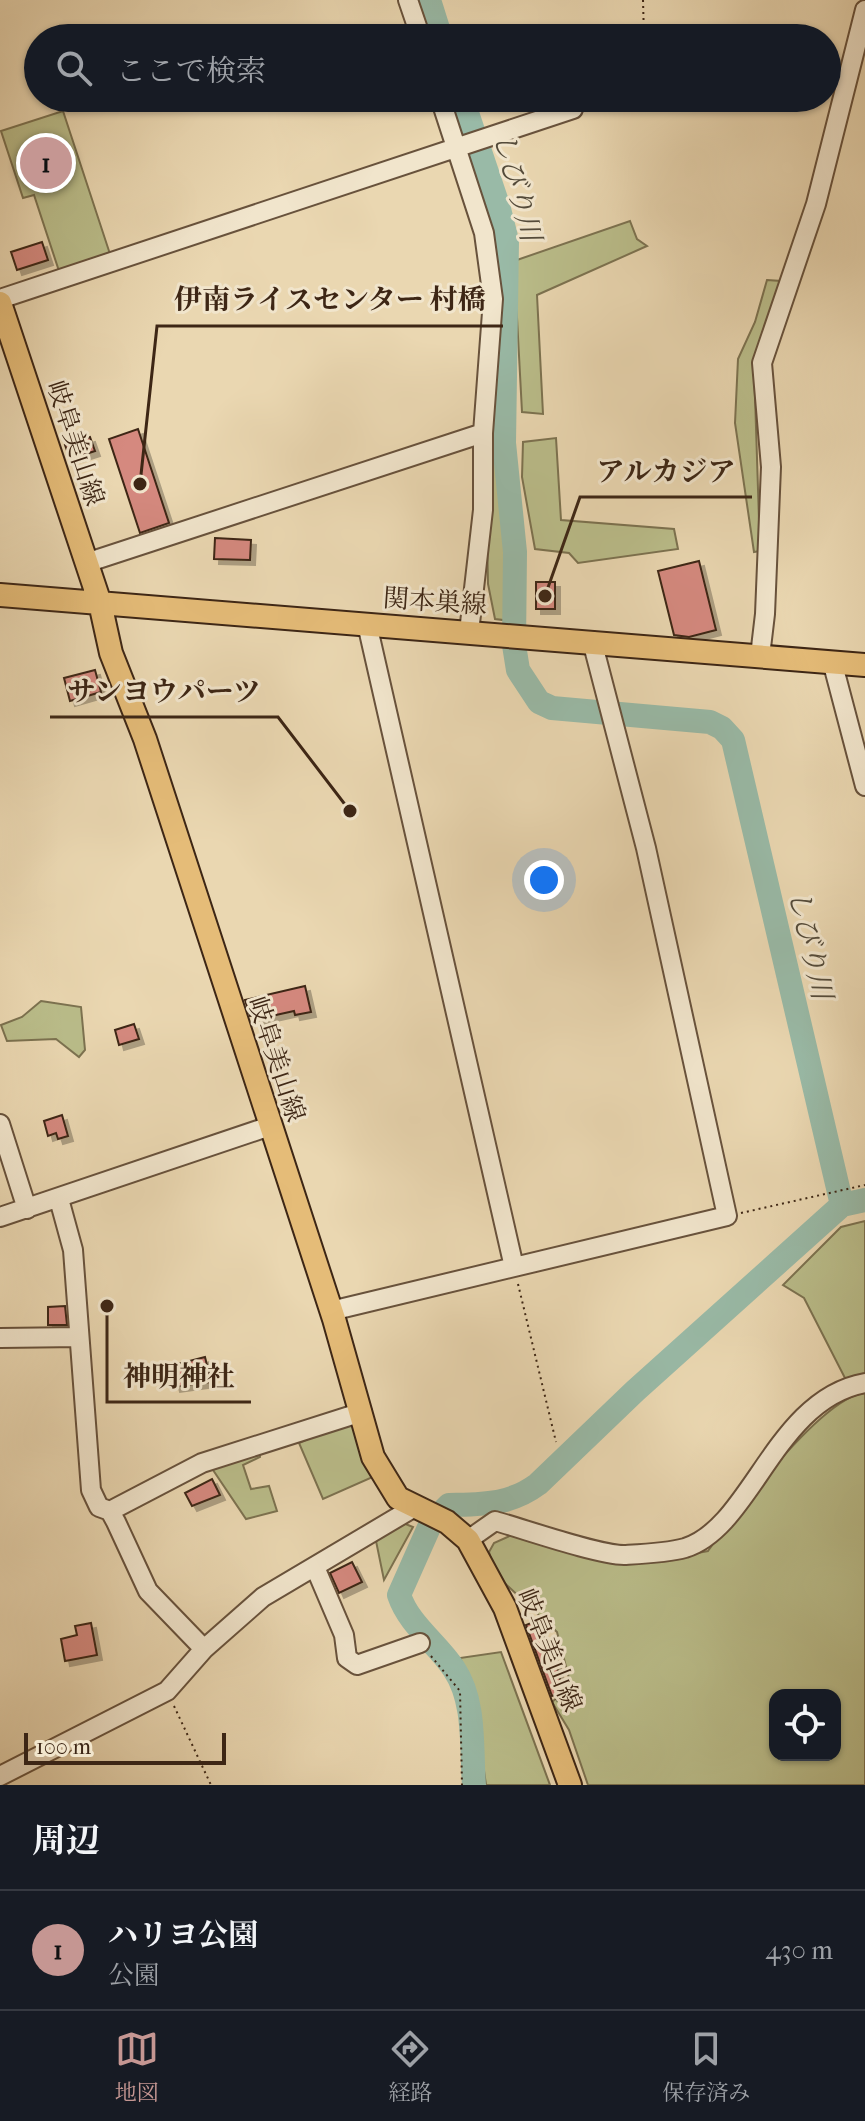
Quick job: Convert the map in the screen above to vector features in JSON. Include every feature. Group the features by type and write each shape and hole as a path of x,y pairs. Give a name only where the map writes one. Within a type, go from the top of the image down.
{"main road":[{"name":"岐阜美山線","path":"0,301 100,603 111,653 145,739 331,1311 373,1457 398,1498 447,1522 468,1540 505,1608 567,1767 570,1785"},
{"name":"関本巣線","path":"0,595 865,665"}],"street":[{"path":"408,0 416,24"},
{"path":"841,105 865,10"},
{"path":"446,112 462,147 484,233 493,299 483,433 483,510 469,632"},
{"path":"0,301 564,112"},
{"path":"760,656 765,614 771,467 762,363 816,204 839,112"},
{"path":"86,563 483,433"},
{"path":"367,624 514,1267"},
{"path":"331,1311 727,1216 646,848 592,641"},
{"path":"832,661 865,786"},
{"path":"0,1124 27,1209"},
{"path":"0,1217 270,1126"},
{"path":"59,1199 73,1250 91,1490 99,1507 110,1511 148,1591 204,1649"},
{"path":"0,1338 79,1337"},
{"path":"468,1540 495,1521 621,1555 686,1548 708,1534 728,1513 802,1417 845,1389 865,1383"},
{"path":"110,1511 202,1463 362,1412"},
{"path":"0,1776 167,1691 204,1649 263,1597 413,1508"},
{"path":"315,1567 344,1635 347,1658 357,1665 420,1643"}],"path":[{"path":"643,0 644,24"},
{"path":"727,1216 865,1185"},
{"path":"514,1267 556,1442"},
{"path":"420,1643 460,1691 462,1785"},
{"path":"167,1691 211,1785"}],"green space":[{"path":"63,112 110,254 59,271 34,195 23,198 1,131"},
{"path":"630,221 637,239 647,246 537,295 543,414 522,412 514,261"},
{"path":"767,280 781,281 754,365 760,551 754,552 735,423 738,359 755,322"},
{"path":"556,438 561,520 674,529 678,549 578,563 569,553 535,549 522,477 523,442"},
{"path":"498,441 511,621 495,619 488,584 491,442"},
{"path":"41,1001 81,1007 85,1050 79,1057 56,1039 7,1041 1,1025 22,1017"},
{"path":"865,1221 865,1375 847,1382 804,1298 783,1285 841,1227"},
{"path":"865,1393 865,1785 588,1785 569,1730 552,1702 571,1686 557,1632 496,1575 489,1552 494,1543 514,1534 648,1562 708,1551 780,1459 826,1414 847,1399"},
{"path":"354,1418 375,1476 323,1499 299,1443"},
{"path":"259,1450 260,1457 243,1465 251,1489 269,1486 277,1511 246,1519 211,1467"},
{"path":"403,1523 413,1527 384,1580 376,1541"},
{"path":"501,1652 550,1785 486,1785 472,1686 460,1658"}],"building":[{"path":"42,242 48,260 17,270 11,252"},
{"path":"138,429 169,523 140,533 109,439"},
{"path":"90,437 95,451 70,459 65,445"},
{"path":"215,538 251,540 250,560 214,559"},
{"path":"699,561 716,630 689,637 674,635 658,571"},
{"path":"536,582 555,582 555,609 536,609"},
{"path":"95,670 101,692 70,701 64,678"},
{"path":"305,986 311,1012 295,1015 294,1011 258,1019 257,1015 250,1016 245,1000"},
{"path":"134,1024 139,1039 119,1045 115,1030"},
{"path":"62,1115 68,1136 58,1139 56,1133 48,1136 44,1121"},
{"path":"65,1306 67,1325 48,1325 48,1307"},
{"path":"205,1357 211,1382 175,1387 170,1366"},
{"path":"212,1479 220,1495 192,1506 185,1493"},
{"path":"352,1562 362,1582 339,1593 330,1573"},
{"path":"536,1621 556,1663 563,1692 552,1696 526,1625"},
{"path":"91,1623 97,1655 65,1661 61,1639 77,1635 75,1626"}],"waterway":[{"name":"しびり川","path":"429,0 437,24"},
{"name":"しびり川","path":"467,112 507,241 504,443 515,552 514,645 518,670 539,702 552,708 710,722 722,728 733,740 842,1205"},
{"name":"しびり川","path":"474,1785 471,1725 461,1682 447,1660 409,1616 399,1595 431,1523 449,1505 507,1500 538,1484 635,1391 842,1205 865,1200"}],"place":[{"name":"ハリヨ公園","path":"46,163"},
{"name":"伊南ライスセンター 村橋","path":"140,484"},
{"name":"アルカジア","path":"545,596"},
{"name":"サンヨウパーツ","path":"350,811"},
{"name":"神明神社","path":"107,1306"}]}
